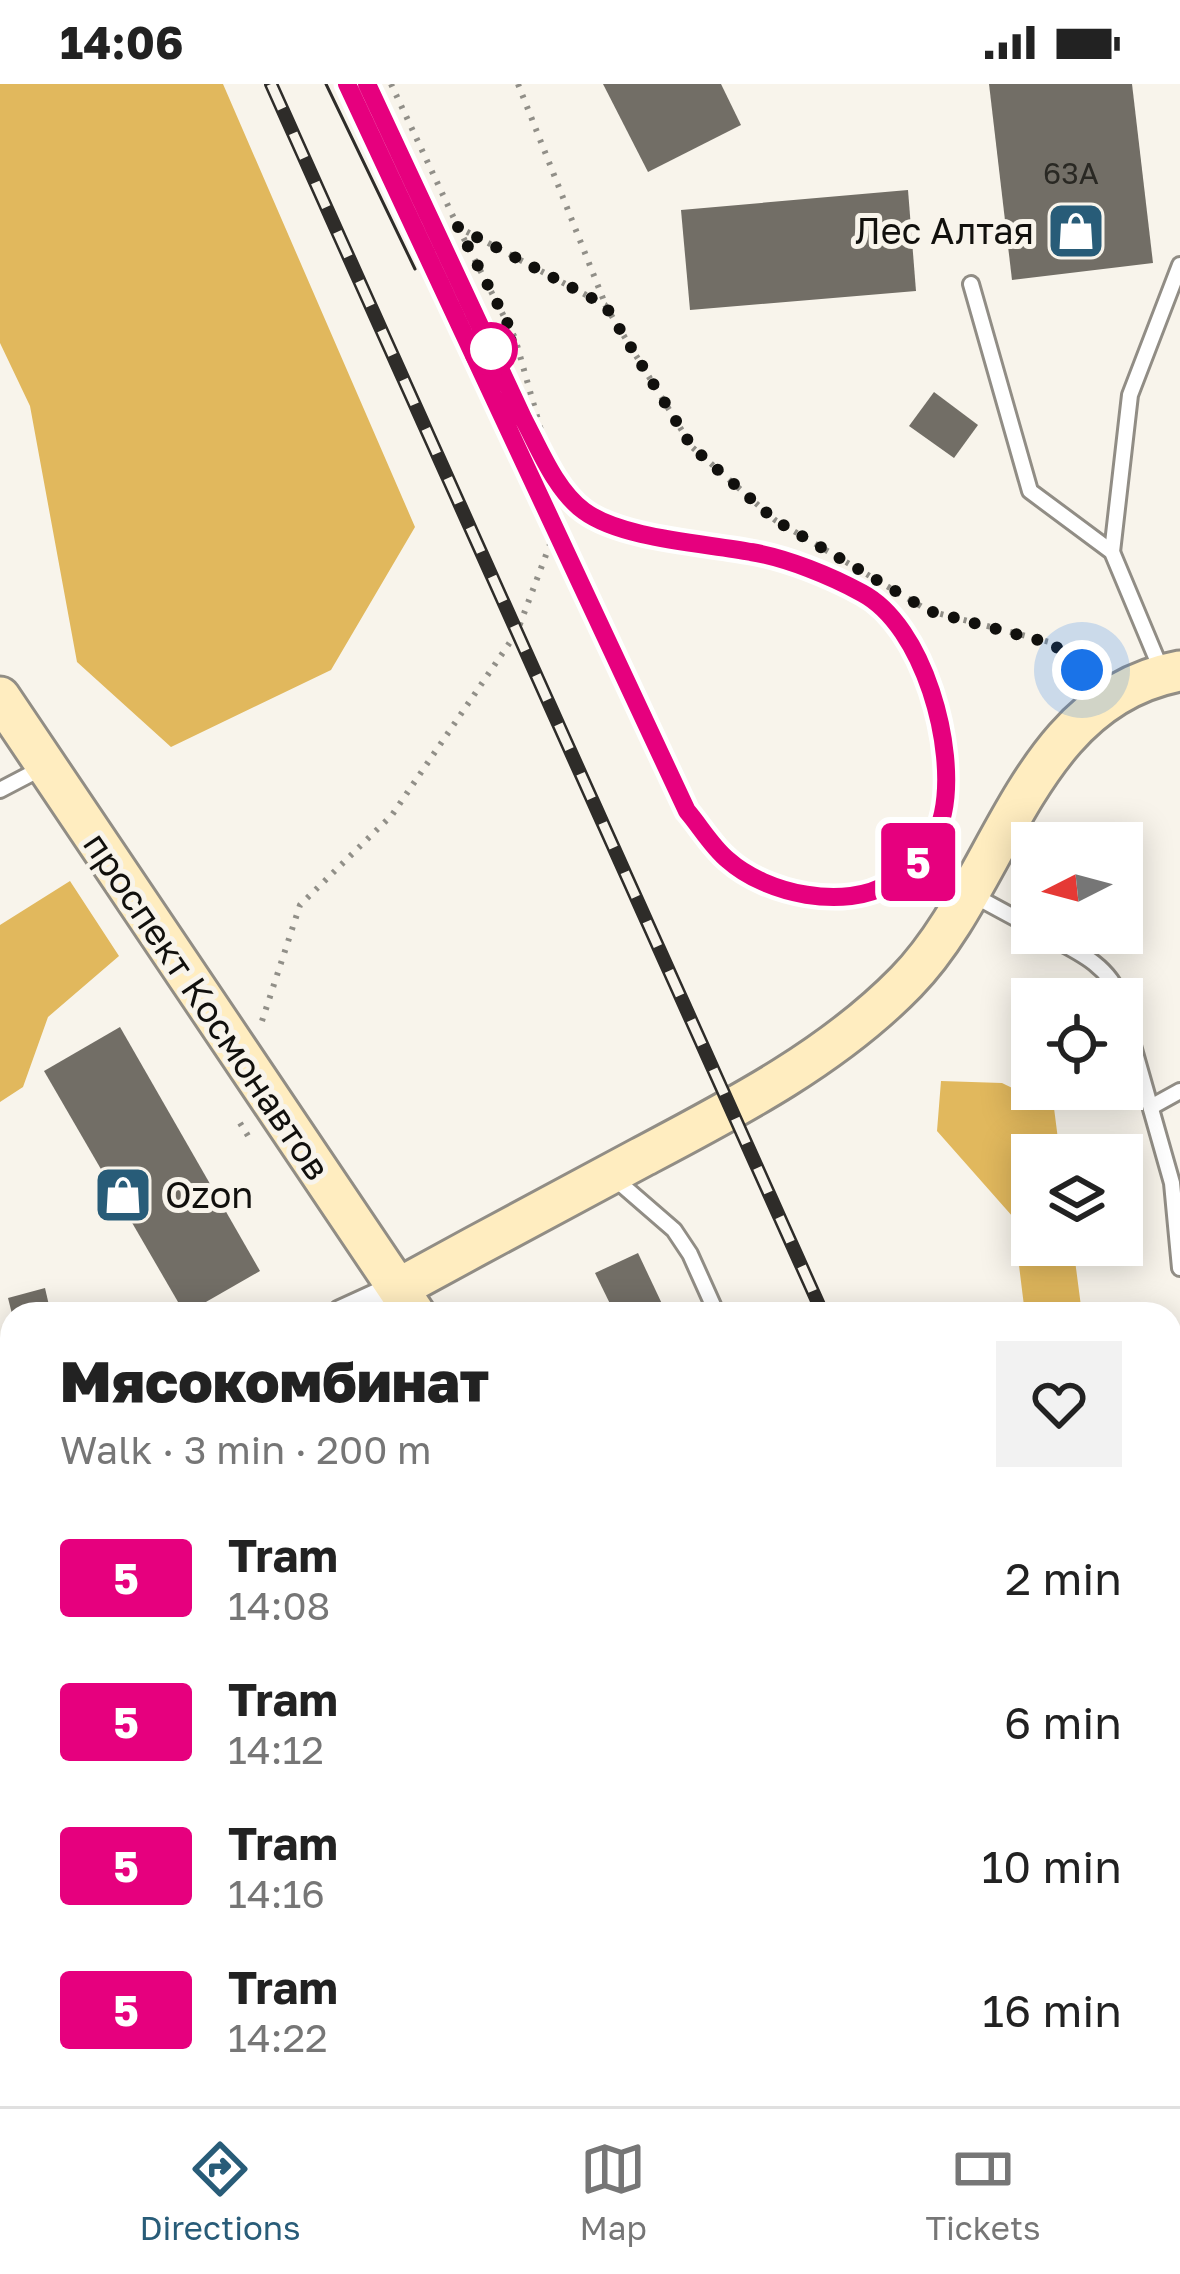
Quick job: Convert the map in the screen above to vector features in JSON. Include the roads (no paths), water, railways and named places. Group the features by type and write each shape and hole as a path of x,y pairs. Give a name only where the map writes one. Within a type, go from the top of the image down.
{"street":[{"path":"407,1301 610,1174 731,1110 871,1015 908,981 956,922 1072,726 1111,697 1172,673"},
{"name":"проспект Космонавтов","path":"0,697 407,1301"}],"lane":[{"path":"1112,552 1130,395 1180,265"},
{"path":"971,284 1030,491 1112,552 1172,673"},
{"path":"0,790 44,767"},
{"path":"971,894 1011,916"},
{"path":"1081,954 1109,978"},
{"path":"1143,1079 1172,1183 1180,1268"},
{"path":"1151,1107 1180,1090"},
{"path":"610,1174 674,1230 712,1302"}],"tram line":[{"path":"326,84 415,269"},
{"path":"347,84 687,811 728,860 784,889 851,896 890,883 930,845 943,813 946,786 941,723 932,691 903,632 862,593 823,574 765,555 619,528 574,502 524,420 367,84"},
{"name":"5","path":"347,84 687,811 728,861 794,895 843,898 886,886 923,858 943,814 946,753 935,698 906,635 867,595 829,579 758,553 631,530 583,511 553,472 524,420 367,84"}],"railway":[{"path":"271,84 818,1302"}],"place":[{"name":"Лес Алтая","path":"1076,231"},
{"name":"Ozon","path":"123,1195"}]}
